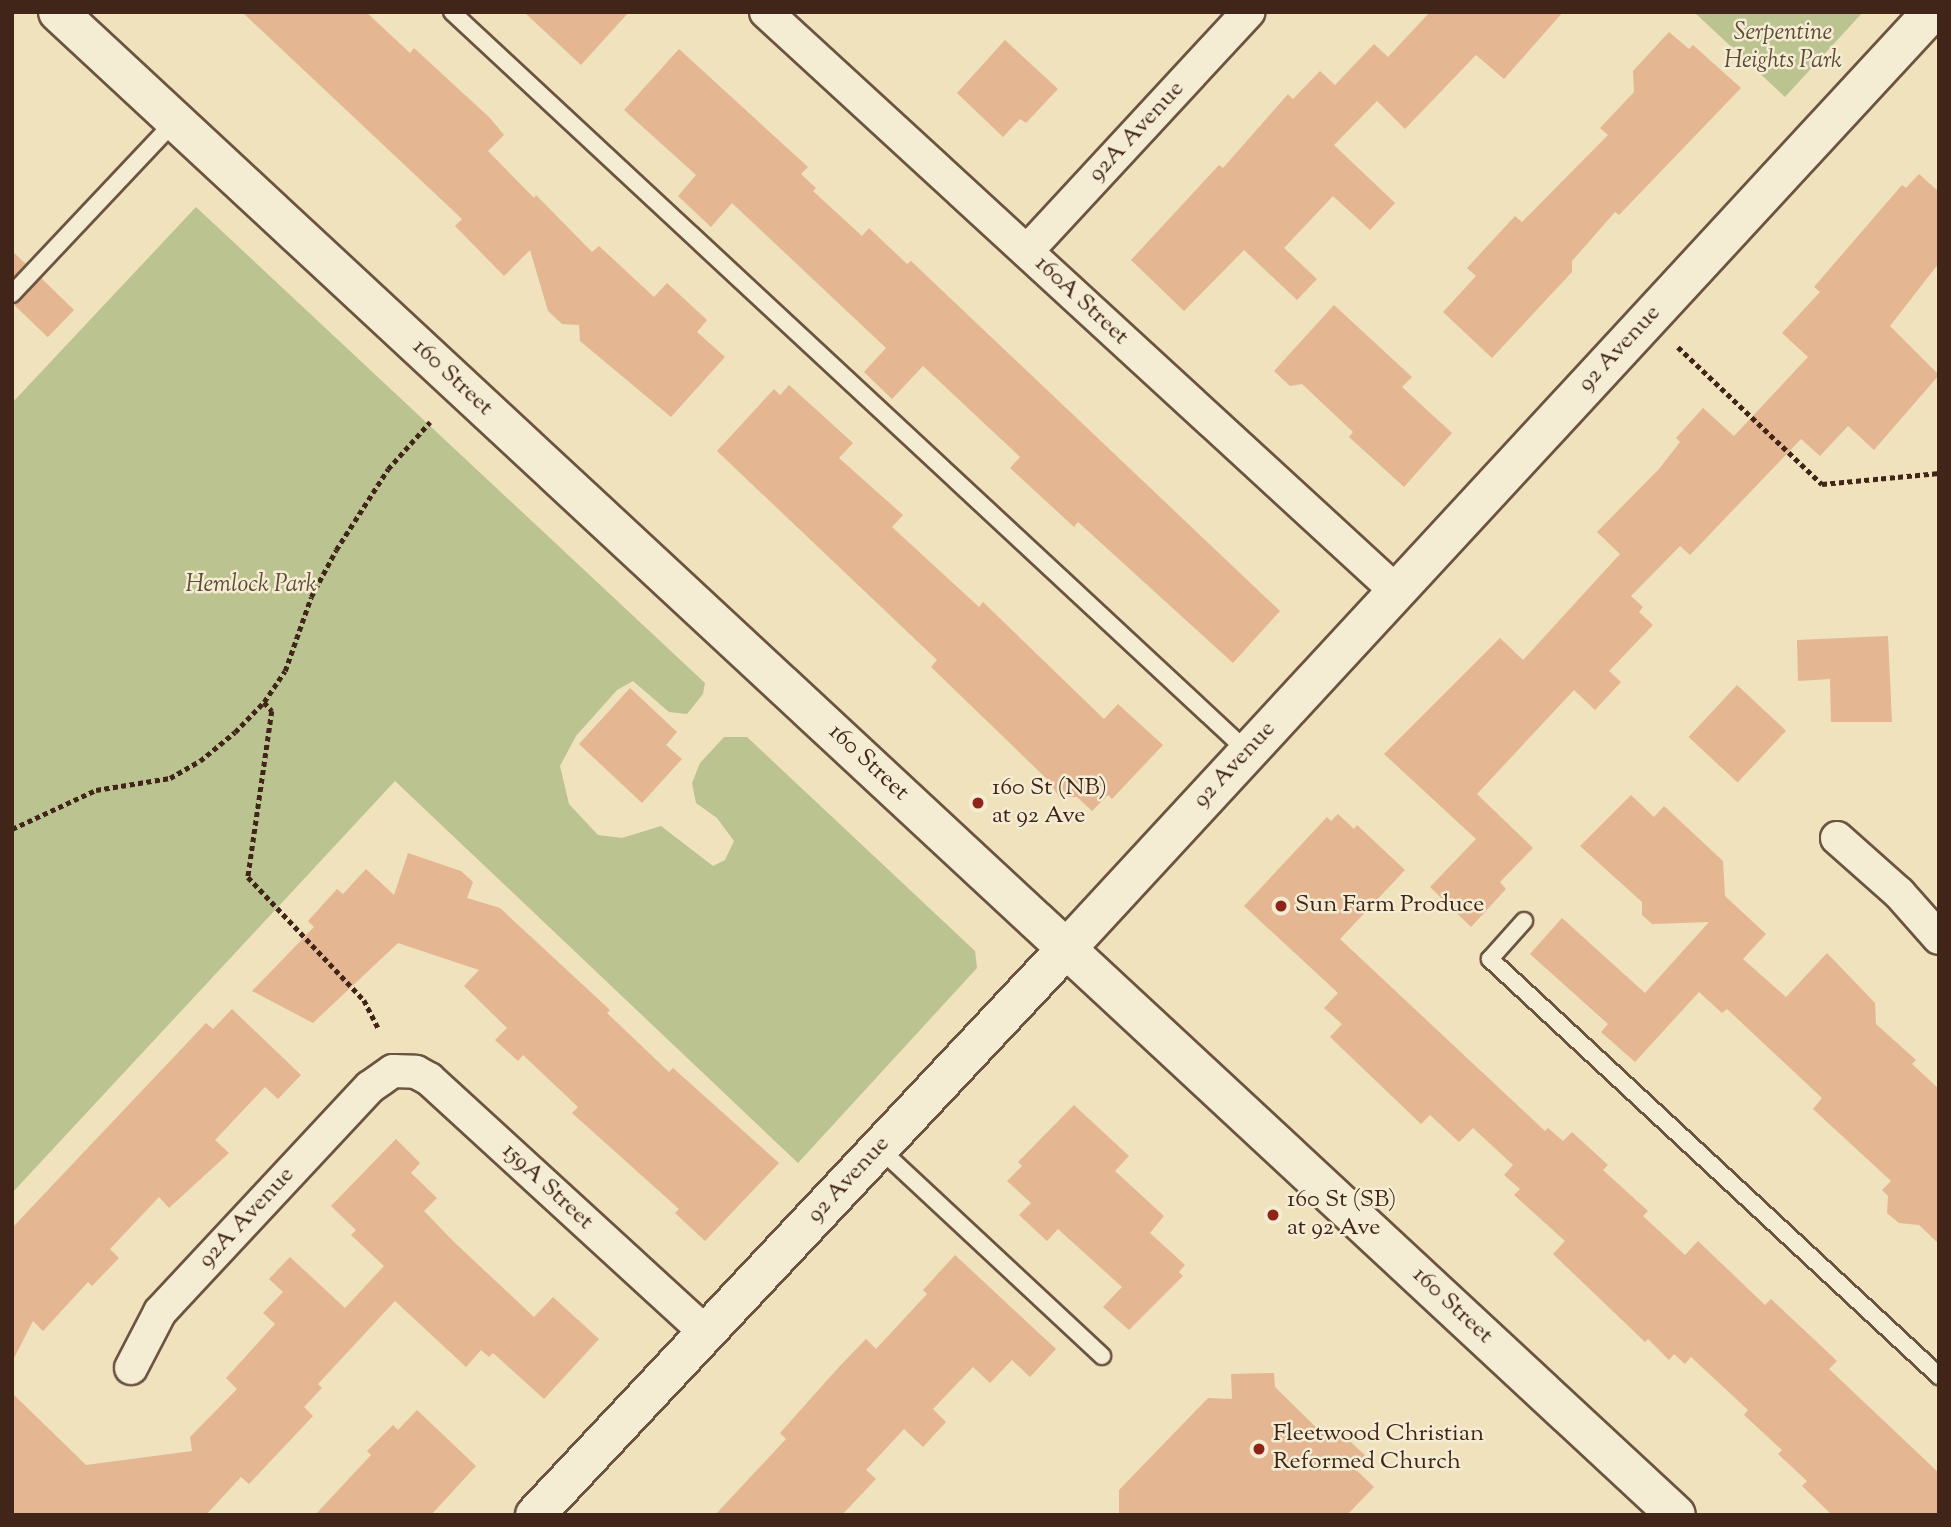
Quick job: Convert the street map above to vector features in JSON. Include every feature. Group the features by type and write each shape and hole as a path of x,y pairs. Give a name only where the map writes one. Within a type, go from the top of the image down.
{"main road":[{"name":"160 Street","path":"58,12 1676,1515"},
{"name":"92 Avenue","path":"535,1515 1067,948 1931,12"}],"street":[{"name":"160A Street","path":"766,12 1396,591"},
{"name":"92A Avenue","path":"1027,251 1248,12"},
{"path":"1837,838 1899,893 1939,938"},
{"name":"159A Street","path":"378,1079 393,1071 416,1072 429,1079 705,1332"},
{"name":"92A Avenue","path":"131,1368 160,1312 378,1079"}],"lane":[{"path":"452,12 1248,752"},
{"path":"12,294 175,121"},
{"path":"1524,921 1490,959 1939,1376"},
{"path":"879,1149 1101,1356"}],"path":[{"path":"1678,347 1822,484 1939,473"},
{"path":"12,830 96,790 170,778 200,761 264,702 285,671 311,597 336,550 388,469 430,422"},
{"path":"264,702 272,711 248,877 364,1000 379,1029"}],"green space":[{"name":"Serpentine Heights Park","path":"1694,12 1863,12 1785,97"},
{"name":"Hemlock Park","path":"196,207 705,683 703,694 687,714 669,712 633,681 617,690 576,736 560,766 569,804 598,835 622,838 661,826 713,866 725,860 734,841 717,818 696,803 692,783 700,763 724,737 747,737 975,951 977,968 798,1163 395,781 12,1193 12,403"}],"building":[{"path":"242,12 366,12 410,53 414,48 490,118 504,135 488,151 534,198 536,195 592,252 599,246 654,297 667,283 707,320 697,332 725,357 671,417 580,341 579,325 562,324 548,311 530,250 504,276 455,226 462,219"},
{"path":"524,12 629,12 581,65"},
{"path":"1430,12 1563,12 1504,79 1476,55 1405,129 1377,101 1334,145 1395,203 1370,230 1333,196 1284,248 1317,279 1297,300 1244,250 1184,311 1131,260 1219,165 1223,168 1288,94 1293,99 1320,71 1335,85 1374,44 1388,57"},
{"path":"1669,32 1689,49 1693,45 1741,88 1619,215 1615,212 1572,261 1572,272 1492,358 1443,312 1476,276 1467,268 1515,216 1522,222 1608,135 1600,128 1634,92 1633,71"},
{"path":"1005,40 1058,89 1026,123 1020,119 1003,137 957,93"},
{"path":"679,49 808,167 801,174 816,188 813,191 862,236 869,228 907,264 911,261 1280,611 1233,663 1078,522 1074,527 1010,468 1020,457 923,366 892,399 864,372 886,348 732,203 711,227 678,196 696,175 624,110"},
{"path":"1919,174 1939,192 1939,263 1890,326 1939,375 1874,450 1848,426 1820,456 1801,439 1690,555 1680,546 1631,596 1643,607 1639,612 1653,625 1609,671 1621,682 1595,710 1574,690 1477,794 1533,848 1500,882 1506,889 1471,927 1430,887 1476,839 1384,754 1500,638 1523,660 1620,554 1597,532 1659,469 1680,442 1676,438 1703,408 1734,436 1808,357 1782,333 1820,292 1814,287 1902,185 1906,188"},
{"path":"12,251 26,264 12,278"},
{"path":"41,278 74,310 48,337 15,305"},
{"path":"1334,305 1412,377 1402,387 1452,433 1404,487 1349,437 1353,432 1302,384 1290,386 1274,371"},
{"path":"789,385 853,443 839,458 903,515 892,527 979,607 983,602 1104,719 1118,704 1163,745 1112,799 1108,795 1092,811 1077,797 1059,797 1050,782 931,667 937,660 717,451 774,389 780,395"},
{"path":"1888,636 1892,722 1831,722 1830,679 1798,681 1797,640"},
{"path":"1737,685 1786,731 1738,783 1689,737"},
{"path":"630,688 677,732 666,745 682,759 642,803 579,744"},
{"path":"1631,795 1654,817 1664,806 1723,861 1725,896 1766,934 1743,959 1786,997 1827,953 1875,1003 1876,1024 1916,1060 1912,1064 1939,1089 1939,1244 1919,1225 1899,1223 1887,1213 1888,1196 1882,1190 1891,1181 1813,1109 1822,1098 1727,1009 1722,1013 1699,992 1635,1062 1601,1032 1608,1024 1530,954 1562,918 1645,993 1709,922 1652,924 1642,915 1642,902 1580,846"},
{"path":"1338,814 1354,829 1357,825 1405,870 1340,939 1545,1131 1548,1128 1563,1141 1572,1132 1608,1165 1603,1170 1648,1211 1643,1216 1685,1255 1698,1241 1765,1305 1771,1299 1837,1361 1829,1369 1939,1473 1939,1515 1832,1515 1802,1486 1807,1481 1778,1454 1782,1450 1744,1415 1748,1410 1691,1357 1685,1364 1674,1354 1669,1360 1648,1339 1645,1342 1553,1254 1565,1241 1514,1195 1520,1189 1504,1175 1513,1165 1473,1128 1459,1142 1430,1115 1421,1124 1330,1037 1342,1024 1324,1008 1338,993 1244,906 1327,817 1331,821"},
{"path":"408,853 461,871 473,882 467,898 500,908 610,1010 607,1013 669,1072 673,1068 779,1163 705,1241 675,1213 679,1209 572,1113 578,1107 523,1055 518,1061 495,1040 507,1028 464,986 479,970 398,943 313,1023 252,991 314,927 308,921 337,889 343,894 366,869 394,895"},
{"path":"232,1009 301,1075 278,1099 265,1087 215,1140 229,1153 169,1208 159,1197 110,1249 119,1258 92,1286 88,1282 43,1331 33,1321 12,1362 12,1228 206,1023 213,1029"},
{"path":"1074,1105 1129,1156 1115,1171 1164,1216 1150,1233 1185,1265 1179,1272 1183,1276 1129,1330 1103,1307 1122,1287 1058,1229 1047,1241 1019,1215 1031,1203 1007,1181 1022,1166 1018,1162"},
{"path":"396,1139 420,1163 411,1173 437,1198 424,1211 453,1241 534,1317 553,1297 599,1339 544,1399 493,1353 489,1357 481,1350 466,1367 395,1301 318,1384 322,1388 304,1407 313,1416 249,1484 241,1477 206,1515 12,1515 12,1393 86,1465 192,1451 190,1437 237,1389 226,1378 275,1324 263,1313 283,1292 269,1279 290,1257 345,1308 384,1266 351,1235 356,1230 331,1206"},
{"path":"955,1255 1056,1349 1030,1377 1012,1360 990,1383 973,1367 933,1409 946,1422 923,1447 904,1429 866,1470 876,1479 842,1515 715,1515 786,1439 780,1433 838,1368 866,1339 876,1349 927,1294 923,1290"},
{"name":"Fleetwood Christian Reformed Church","path":"1274,1373 1275,1387 1332,1443 1342,1434 1365,1455 1353,1467 1374,1487 1347,1515 1119,1515 1119,1490 1208,1398 1232,1399 1231,1374"},
{"path":"417,1410 476,1466 431,1515 315,1515 371,1455 367,1451 393,1425 398,1430"}],"place":[{"name":"160 St (NB) at 92 Ave","path":"978,803"},
{"name":"Sun Farm Produce","path":"1281,906"},
{"name":"160 St (SB) at 92 Ave","path":"1273,1215"},
{"name":"Fleetwood Christian Reformed Church","path":"1259,1449"}]}
